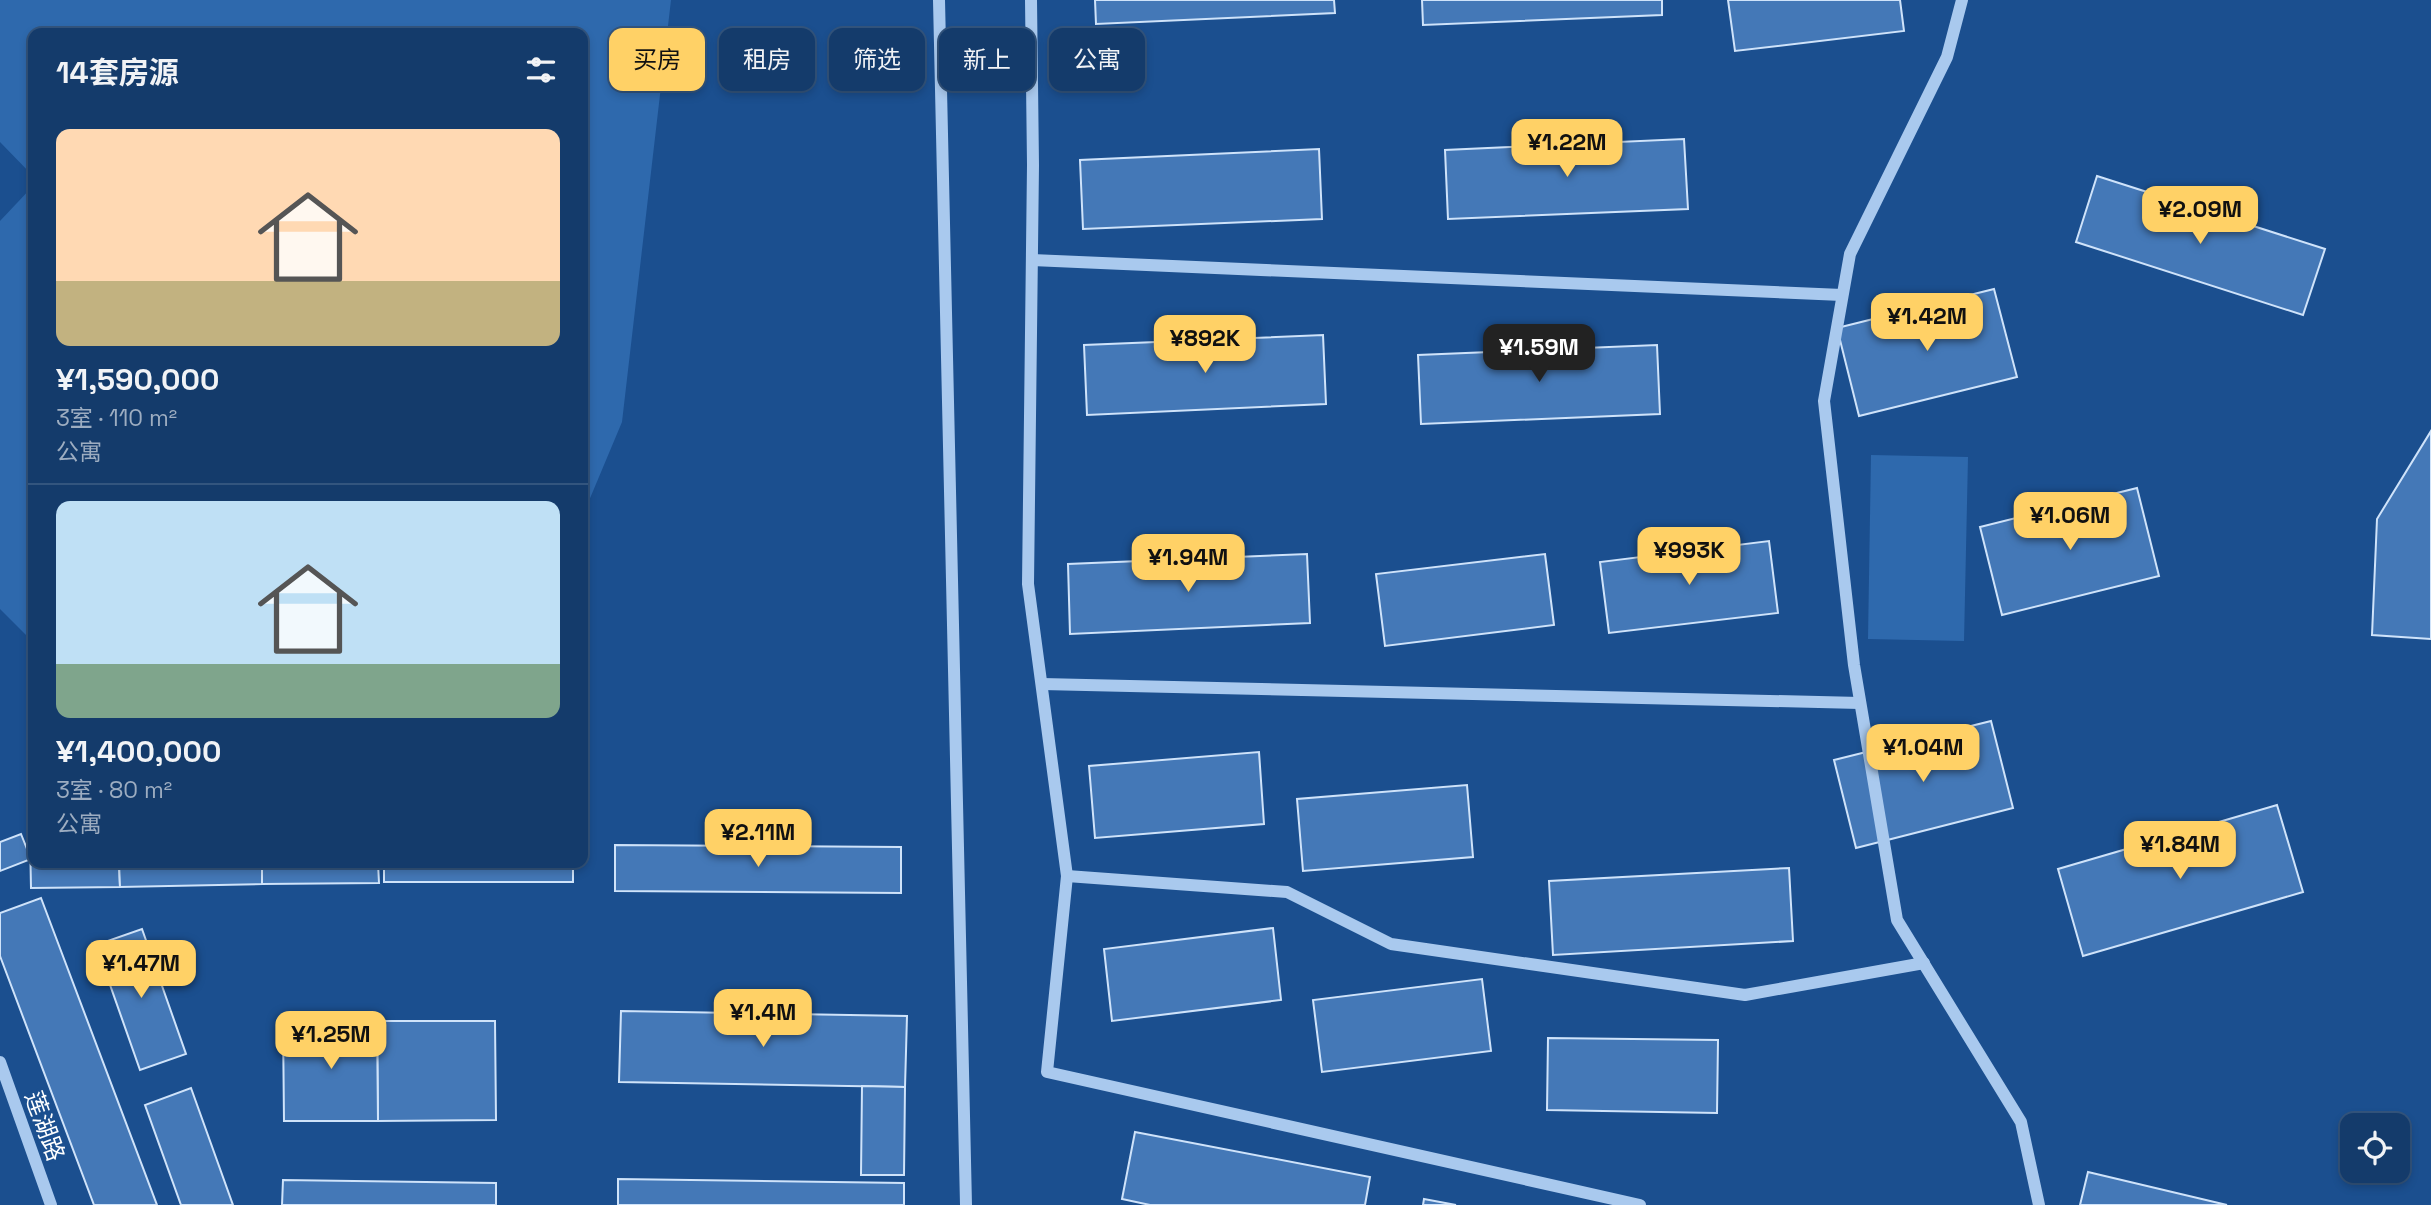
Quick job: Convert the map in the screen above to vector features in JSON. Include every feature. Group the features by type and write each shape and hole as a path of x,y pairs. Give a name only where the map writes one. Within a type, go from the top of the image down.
{"street":[{"path":"939,0 966,1205"},
{"path":"1031,0 1032,260 1028,584 1067,876 1047,1072 1640,1205"},
{"path":"1962,0 1947,57 1850,254 1824,401 1860,704 1897,920 2021,1122 2039,1205"},
{"path":"1032,260 1843,295"},
{"path":"1042,684 1860,704"},
{"path":"1067,876 1287,892 1391,944 1745,995 1924,963"},
{"name":"莲湖路","path":"0,1062 51,1205"}],"shaded area":[{"path":"0,0 671,0 668,28 609,28 609,91 660,91 622,422 588,503 588,28 28,28 28,171 0,142"},
{"path":"28,191 28,637 0,609 0,221"},
{"path":"1871,455 1968,457 1964,641 1868,639"}],"building":[{"path":"1095,0 1334,0 1335,13 1096,24"},
{"path":"1422,0 1662,0 1662,15 1423,25"},
{"path":"1728,0 1900,0 1904,31 1735,51"},
{"path":"1684,139 1688,209 1448,219 1445,150"},
{"path":"1319,149 1322,219 1083,229 1080,160"},
{"path":"2097,176 2325,249 2303,315 2076,242"},
{"path":"1994,289 2017,377 1859,416 1837,328"},
{"path":"1323,335 1326,404 1087,415 1084,345"},
{"path":"1657,345 1660,414 1421,424 1418,355"},
{"path":"2431,431 2431,639 2372,635 2377,519"},
{"path":"2137,488 2159,576 2002,615 1980,527"},
{"path":"1769,541 1778,613 1609,633 1600,562"},
{"path":"1307,554 1310,623 1070,634 1068,564"},
{"path":"1545,554 1554,625 1385,646 1376,574"},
{"path":"1991,721 2013,808 1856,848 1834,760"},
{"path":"1259,752 1264,824 1095,838 1089,766"},
{"path":"1467,785 1473,857 1303,871 1297,799"},
{"path":"2277,805 2303,892 2083,956 2058,869"},
{"path":"21,834 28,852 28,860 0,871 0,842"},
{"path":"615,845 901,847 901,893 615,891"},
{"path":"31,868 119,868 120,887 31,888"},
{"path":"119,868 262,868 262,884 120,887"},
{"path":"262,868 378,868 379,883 262,884"},
{"path":"384,868 573,868 573,882 384,882"},
{"path":"1789,868 1793,941 1553,955 1549,881"},
{"path":"41,898 157,1205 94,1205 0,956 0,913"},
{"path":"1273,928 1281,1000 1112,1021 1104,949"},
{"path":"142,929 186,1054 140,1070 96,945"},
{"path":"1482,979 1491,1051 1322,1072 1313,1000"},
{"path":"621,1011 907,1016 905,1087 619,1082"},
{"path":"377,1021 495,1021 496,1120 378,1121"},
{"path":"377,1021 378,1121 284,1121 283,1022"},
{"path":"1548,1038 1718,1040 1717,1113 1547,1110"},
{"path":"862,1086 905,1087 904,1175 861,1175"},
{"path":"191,1088 233,1205 181,1205 145,1105"},
{"path":"1135,1132 1370,1177 1365,1205 1150,1205 1122,1199"},
{"path":"2088,1172 2227,1205 2080,1205"},
{"path":"618,1179 904,1183 904,1205 618,1205"},
{"path":"283,1180 496,1183 496,1205 282,1205"},
{"path":"1424,1199 1456,1205 1423,1205"}]}
